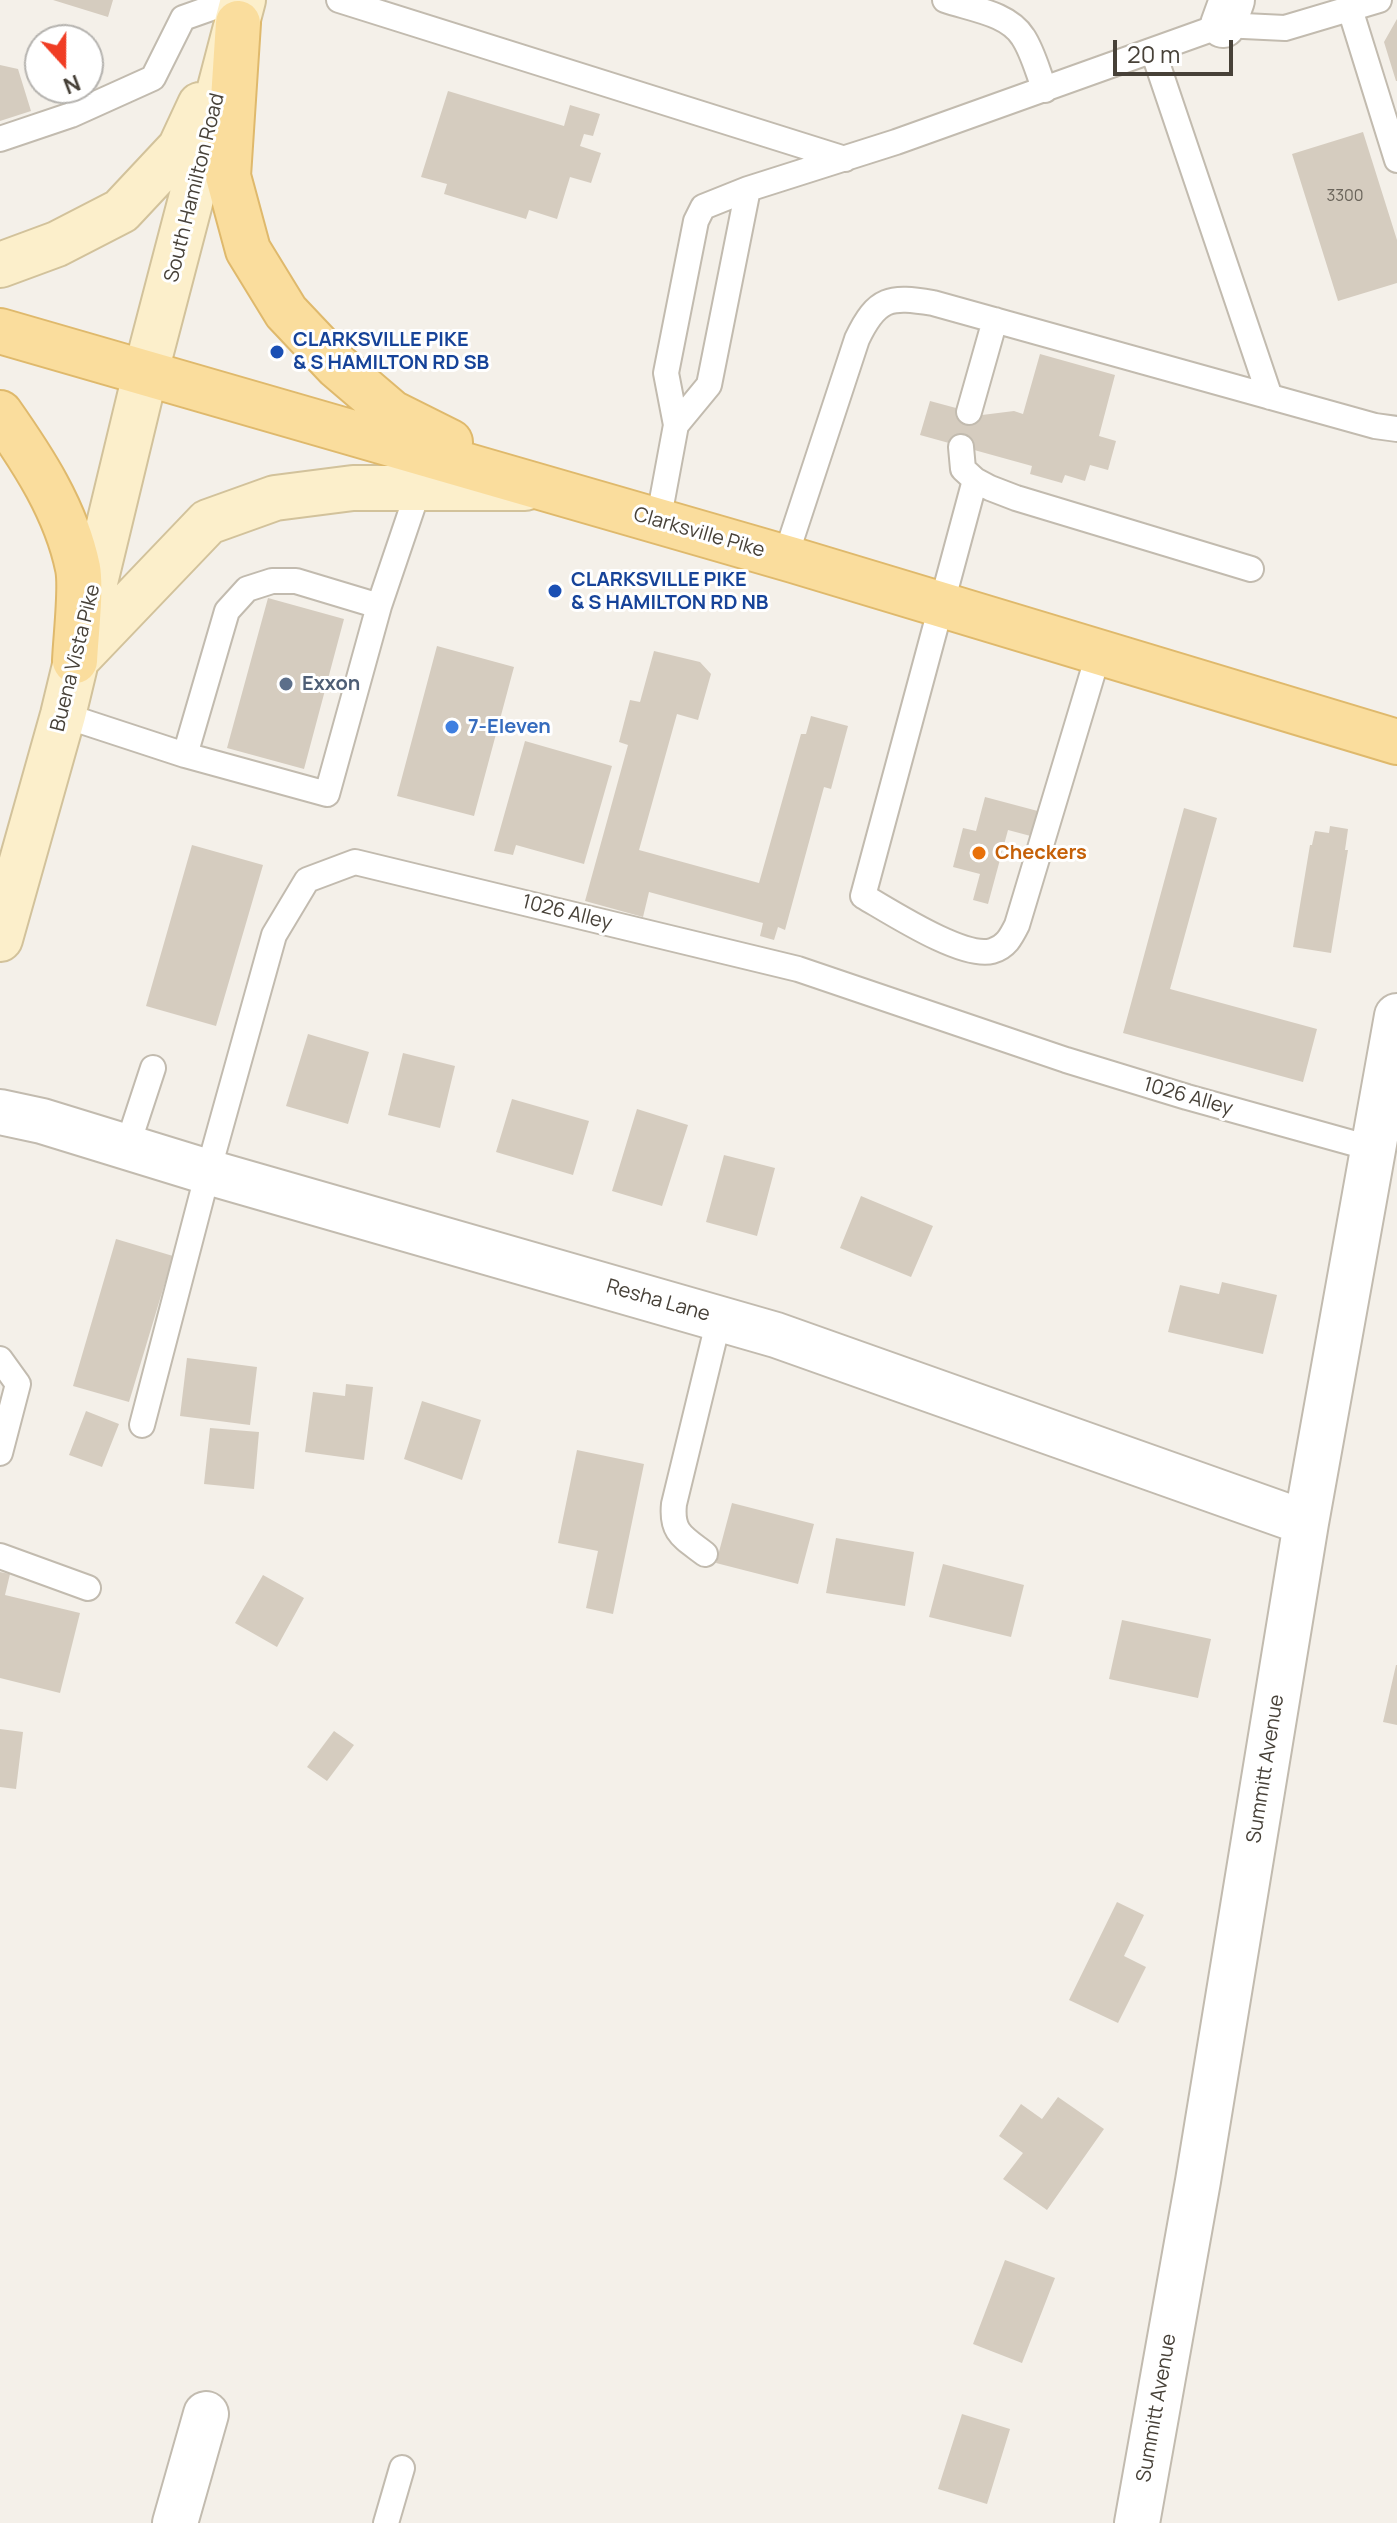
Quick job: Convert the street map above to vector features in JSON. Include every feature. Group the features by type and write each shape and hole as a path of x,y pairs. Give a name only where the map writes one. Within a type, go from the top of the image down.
{"main road":[{"path":"0,265 57,244 121,211 180,148 238,8"},
{"path":"238,8 228,176 248,250 286,312 337,366 392,413 541,488"},
{"name":"South Hamilton Road","path":"145,375 238,8"},
{"name":"Clarksville Pike","path":"0,331 785,558 1397,742"},
{"name":"Buena Vista Pike","path":"0,939 7,891 63,715 145,375"},
{"path":"0,413 59,508 78,570 75,661"},
{"path":"75,661 208,522 275,498 353,488 541,488"}],"street":[{"name":"Summitt Avenue","path":"1137,2523 1198,2181 1306,1523 1397,1016"},
{"name":"Resha Lane","path":"0,1112 42,1121 208,1172 776,1335 1306,1523"},
{"path":"175,2523 206,2414"}],"lane":[{"path":"339,0 845,159"},
{"path":"945,0 998,17 1016,29 1028,46 1045,90"},
{"path":"658,522 676,425 666,373 696,221 703,207 1153,51 1228,13 1285,28 1379,0"},
{"path":"0,139 71,115 153,78 183,18 238,8"},
{"path":"1350,9 1397,160"},
{"path":"1153,51 1270,397"},
{"path":"676,425 709,385 748,189"},
{"path":"785,558 857,339 879,305 900,297 933,303 1375,426 1397,429"},
{"path":"969,412 995,320"},
{"path":"961,447 963,469 990,488 1251,569"},
{"path":"975,480 863,896 958,947 990,952 1002,947 1011,938 1099,652"},
{"path":"63,715 185,755 327,794 379,606 419,488"},
{"path":"185,755 227,611 247,589 272,581 296,581 379,606"},
{"name":"1026 Alley","path":"142,1425 274,935 307,880 355,862 798,969 1066,1060 1374,1149"},
{"path":"127,1147 153,1068"},
{"path":"705,1554 679,1534 672,1520 719,1319"},
{"path":"0,1359 18,1384 0,1453"},
{"path":"0,1556 88,1588"},
{"path":"386,2523 402,2468"}],"building":[{"path":"53,0 113,0 108,17"},
{"path":"1397,19 1397,81 1396,81 1384,42"},
{"path":"0,65 18,69 24,88 24,104 29,104 31,111 0,121"},
{"path":"448,91 564,126 570,105 600,114 593,136 584,134 580,146 601,153 591,183 570,177 557,219 529,210 526,219 444,194 447,184 421,177"},
{"path":"1363,132 1397,240 1397,283 1338,301 1292,154"},
{"path":"1040,354 1115,375 1099,436 1116,441 1108,470 1090,465 1085,481 1065,475 1062,483 1030,474 1032,466 920,435 930,401 982,415 1014,411 1023,414"},
{"name":"Exxon","path":"268,598 344,619 304,769 227,748"},
{"path":"437,646 514,667 474,816 397,796"},
{"path":"654,651 700,662 711,674 698,720 677,714 639,850 759,883 801,734 806,734 811,716 848,726 831,789 824,787 785,930 778,927 774,940 760,936 763,923 649,892 643,917 585,901 628,745 619,742 630,700 640,702"},
{"path":"525,741 612,766 584,864 516,845 513,855 494,851"},
{"name":"Checkers","path":"985,797 1049,814 1042,839 1008,830 988,904 973,900 980,874 953,867 963,828 976,831"},
{"path":"1184,808 1217,818 1170,989 1317,1029 1303,1082 1123,1033"},
{"path":"1330,826 1348,829 1345,850 1348,850 1331,953 1293,947 1310,845 1315,831 1329,833"},
{"path":"192,845 263,865 216,1026 146,1006"},
{"path":"308,1034 369,1052 348,1124 286,1106"},
{"path":"403,1053 455,1066 440,1128 388,1115"},
{"path":"512,1099 589,1121 573,1175 496,1152"},
{"path":"637,1109 688,1125 662,1206 612,1191"},
{"path":"724,1155 775,1168 757,1236 706,1222"},
{"path":"861,1196 933,1226 911,1277 840,1248"},
{"path":"116,1239 173,1256 129,1402 73,1386"},
{"path":"1222,1282 1277,1295 1263,1354 1168,1332 1180,1285 1219,1294"},
{"path":"187,1358 257,1367 250,1425 180,1416"},
{"path":"346,1384 373,1387 364,1460 305,1452 313,1392 345,1396"},
{"path":"422,1401 481,1420 462,1480 404,1459"},
{"path":"86,1411 119,1424 102,1467 69,1455"},
{"path":"210,1428 259,1432 254,1489 204,1484"},
{"path":"577,1450 644,1464 613,1614 586,1608 598,1551 558,1543"},
{"path":"732,1503 814,1524 798,1584 716,1563"},
{"path":"836,1538 914,1552 905,1606 826,1593"},
{"path":"943,1564 1024,1585 1011,1637 929,1617"},
{"path":"0,1572 10,1574 5,1595 80,1613 60,1693 0,1678"},
{"path":"263,1575 304,1598 277,1647 235,1623"},
{"path":"1122,1620 1211,1639 1198,1698 1109,1679"},
{"path":"1397,1665 1397,1725 1383,1722"},
{"path":"0,1729 23,1732 16,1789 0,1787"},
{"path":"334,1731 354,1745 327,1781 307,1767"},
{"path":"1117,1902 1144,1915 1124,1956 1146,1967 1118,2023 1069,2000"},
{"path":"1058,2097 1104,2129 1047,2210 1003,2179 1023,2153 999,2136 1021,2104 1042,2119"},
{"path":"1005,2260 1055,2278 1022,2363 973,2344"},
{"path":"962,2414 1010,2429 987,2504 938,2489"}],"place":[{"name":"CLARKSVILLE PIKE & S HAMILTON RD SB","path":"277,352"},
{"name":"CLARKSVILLE PIKE & S HAMILTON RD NB","path":"555,591"},
{"name":"Exxon","path":"286,684"},
{"name":"7-Eleven","path":"452,727"},
{"name":"Checkers","path":"979,853"}]}
